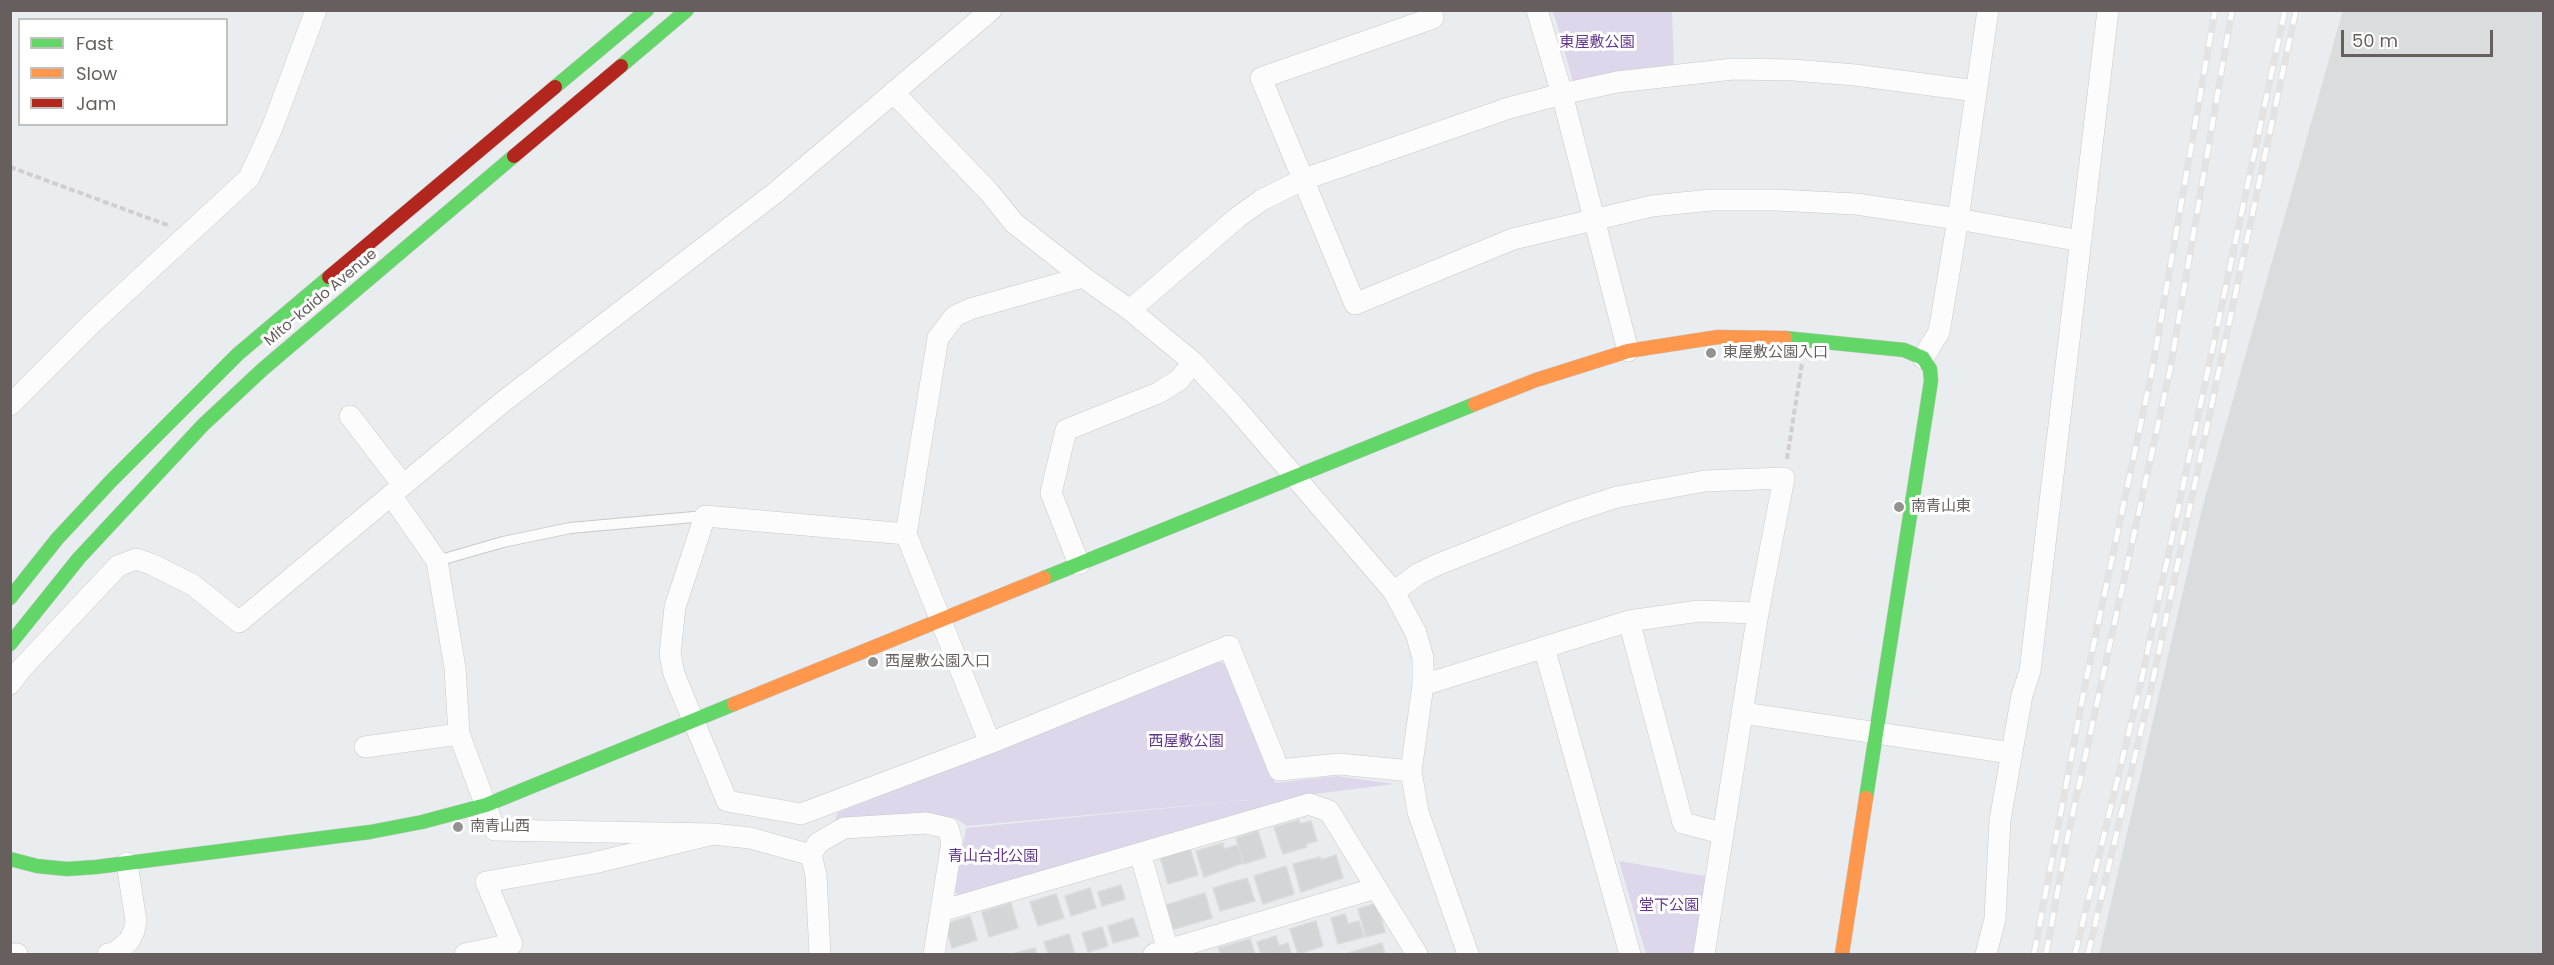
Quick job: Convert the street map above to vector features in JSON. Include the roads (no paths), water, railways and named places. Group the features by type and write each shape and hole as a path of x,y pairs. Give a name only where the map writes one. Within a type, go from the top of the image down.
{"main road":[{"name":"Mito-kaido Avenue","path":"10,598 57,539 111,481 238,354 647,10"},
{"name":"Mito-kaido Avenue","path":"10,644 57,585 130,501 212,417 263,369 687,10"},
{"path":"10,859 37,866 67,869 128,863 370,832 422,822 486,805 1293,476 1536,380 1628,351 1718,337 1768,336 1806,338 1904,350 1923,358 1930,369 1931,381 1842,954"}],"street":[{"path":"10,405 91,324 249,178 272,128 316,10"},
{"path":"10,684 22,668 118,566 136,559 192,585 239,622 546,368 775,193 990,10"},
{"path":"1430,10 1433,18 1261,78 1355,304 1513,239 1652,206 1711,200 1856,204 2081,241"},
{"path":"1538,10 1628,351"},
{"path":"1923,358 1939,332 1988,10"},
{"path":"1986,954 1995,919 2000,820 2022,695 2030,671 2108,10"},
{"path":"1130,310 1238,217 1262,200 1302,180 1509,108 1562,94 1617,82 1733,69 1794,70 1855,75 1976,91"},
{"path":"893,92 989,192 1014,224 1130,310 1193,362 1234,406 1394,592 1416,633 1423,658 1423,685 1411,771 1418,812 1468,954"},
{"path":"990,743 906,534 938,338 944,327 955,316 970,309 1083,277"},
{"path":"1078,564 1052,493 1066,430 1158,393 1179,380 1193,362"},
{"path":"350,416 397,490 437,561 455,668 459,734 495,830 713,834 750,838 811,855"},
{"path":"1394,592 1418,574 1439,564 1568,513 1617,497 1705,481 1784,478 1758,613 1704,954"},
{"path":"906,534 705,516 675,607 671,642 674,674 727,801 801,814 990,743 1229,646 1279,770 1339,764 1411,771"},
{"path":"1423,685 1629,621 1699,611 1758,613"},
{"path":"1629,621 1683,823 1722,833"},
{"path":"1544,647 1630,954"},
{"path":"1743,713 2011,753"},
{"path":"365,747 459,734"},
{"path":"941,911 1309,804 1329,812 1418,954"},
{"path":"820,954 816,875 811,855 818,843 844,828 926,823 948,828 951,842 934,954"},
{"path":"465,954 514,949 486,882 594,863 713,834"},
{"path":"1140,853 1164,953 1376,888"},
{"path":"108,954 115,953 129,941 134,931 136,921 128,863"},
{"path":"10,954 17,954"}],"lane":[{"path":"437,561 503,542 570,528 705,516"}],"railway":[{"path":"2034,954 2085,685 2152,371 2215,10"},
{"path":"2046,954 2068,835 2170,370 2232,10"},
{"path":"2075,954 2141,682 2285,10"},
{"path":"2088,954 2152,684 2296,10"}],"place":[{"name":"東屋敷公園入口","path":"1711,353"},
{"name":"南青山東","path":"1899,507"},
{"name":"西屋敷公園入口","path":"873,662"},
{"name":"南青山西","path":"458,827"}],"park label":[{"name":"東屋敷公園","path":"1597,43"},
{"name":"西屋敷公園","path":"1186,742"},
{"name":"青山台北公園","path":"993,857"},
{"name":"堂下公園","path":"1669,906"}]}
